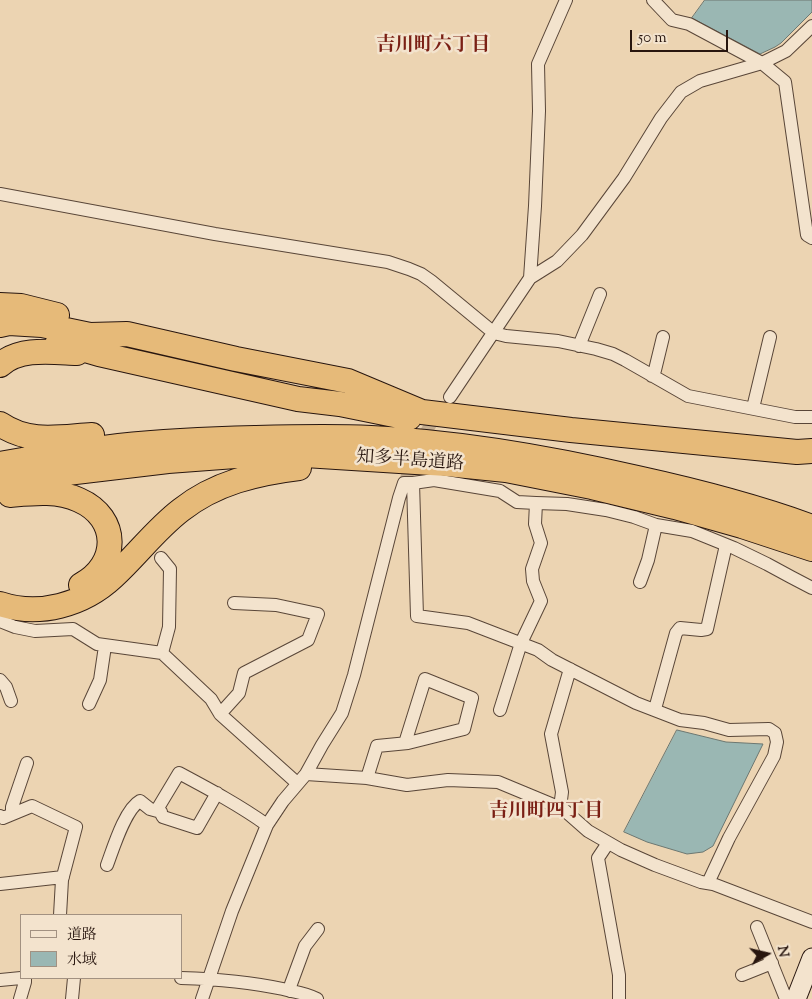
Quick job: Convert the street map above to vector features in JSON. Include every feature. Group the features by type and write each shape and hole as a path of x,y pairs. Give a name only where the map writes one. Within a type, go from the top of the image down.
{"highway":[{"path":"0,305 21,306 106,323 127,334"},
{"path":"0,325 9,323 42,325 90,335 127,334 236,359 348,381 422,412 610,434 797,452 812,451"},
{"path":"0,338 31,336 49,339 98,354 298,399 340,404 425,421 572,441 812,464"},
{"path":"0,364 13,356 46,351 98,354"},
{"path":"0,424 14,432 29,437 42,438 194,426 238,426 352,428 401,440"},
{"name":"知多半島道路","path":"0,464 120,446 207,439 331,437 401,440 510,453 594,468 686,489 812,527"},
{"name":"知多半島道路","path":"0,484 34,477 168,460 235,456 305,455 446,464 506,470 592,487 742,526 812,549"},
{"path":"0,604 13,608 42,609 56,607 84,597 112,578 181,510 217,488 242,478 302,467 420,472 446,464"},
{"path":"0,497 43,493 69,496 80,500 91,507 104,520 110,539 104,564 96,574 72,590 57,595 40,597 21,596 0,590"}],"street":[{"path":"530,278 539,111 538,64 566,0"},
{"path":"653,0 672,20 689,24 762,63 785,82 807,235 812,238"},
{"path":"450,397 530,278 557,261 582,235 624,178 661,118 682,92 700,81 762,63 786,51 812,26"},
{"path":"0,194 215,234 400,265 421,274 431,281 494,333 558,341 613,354 688,396 795,417 812,417"},
{"path":"579,346 600,294"},
{"path":"652,376 663,337"},
{"path":"753,408 770,337"},
{"path":"202,999 232,911 267,825 302,779 342,713 354,676 404,483 434,480 500,491 517,502 567,504 606,510 656,525 692,531 767,564 812,588"},
{"path":"412,483 417,616 468,623 538,650 552,660 636,703 680,720 704,723 730,730 769,729 775,733 777,742 774,756 729,838 708,883"},
{"path":"500,710 521,644 541,601 533,581 532,569 541,543 534,524 536,503"},
{"path":"640,582 648,560 656,525"},
{"path":"655,709 676,633 680,628 707,629 726,545"},
{"path":"162,558 170,569 169,627 162,653"},
{"path":"220,714 239,693 244,673 308,640 318,614 276,605 234,604"},
{"path":"0,621 15,627 35,631 73,629 97,644 162,653 212,700 220,714 302,779 367,778 407,785 448,780 498,782 563,809 588,831 621,850 655,865 747,896 812,922"},
{"path":"89,704 100,680 105,646"},
{"path":"560,808 562,792 551,734 570,669"},
{"path":"367,778 377,746 405,744 464,729 472,698 425,679 405,744"},
{"path":"0,680 6,687 11,701"},
{"path":"6,815 12,807 27,763"},
{"path":"217,792 197,828 163,817 158,808 179,773 217,792 267,825"},
{"path":"107,865 121,826 136,803 140,801 150,809 160,812"},
{"path":"6,815 32,806 76,827 62,880 60,914"},
{"path":"608,843 598,858 620,975 619,999"},
{"path":"0,884 62,880"},
{"path":"33,887 62,880"},
{"path":"757,927 786,999"},
{"path":"290,991 305,946 318,930"},
{"path":"796,999 808,980 812,958"},
{"path":"742,975 772,963"},
{"path":"0,980 20,978"},
{"path":"182,978 210,979 269,986 301,992 317,999"},
{"path":"20,999 25,979"},
{"path":"74,979 76,997"}],"water":[{"path":"705,0 812,0 812,12 781,43 760,54 692,18"},
{"path":"677,730 726,742 763,744 713,846 703,852 687,854 647,842 624,832"}],"tunnel":[{"path":"404,483 426,432 439,411"}],"district":[{"name":"吉川町六丁目","path":"433,47"},
{"name":"吉川町四丁目","path":"546,813"}]}
